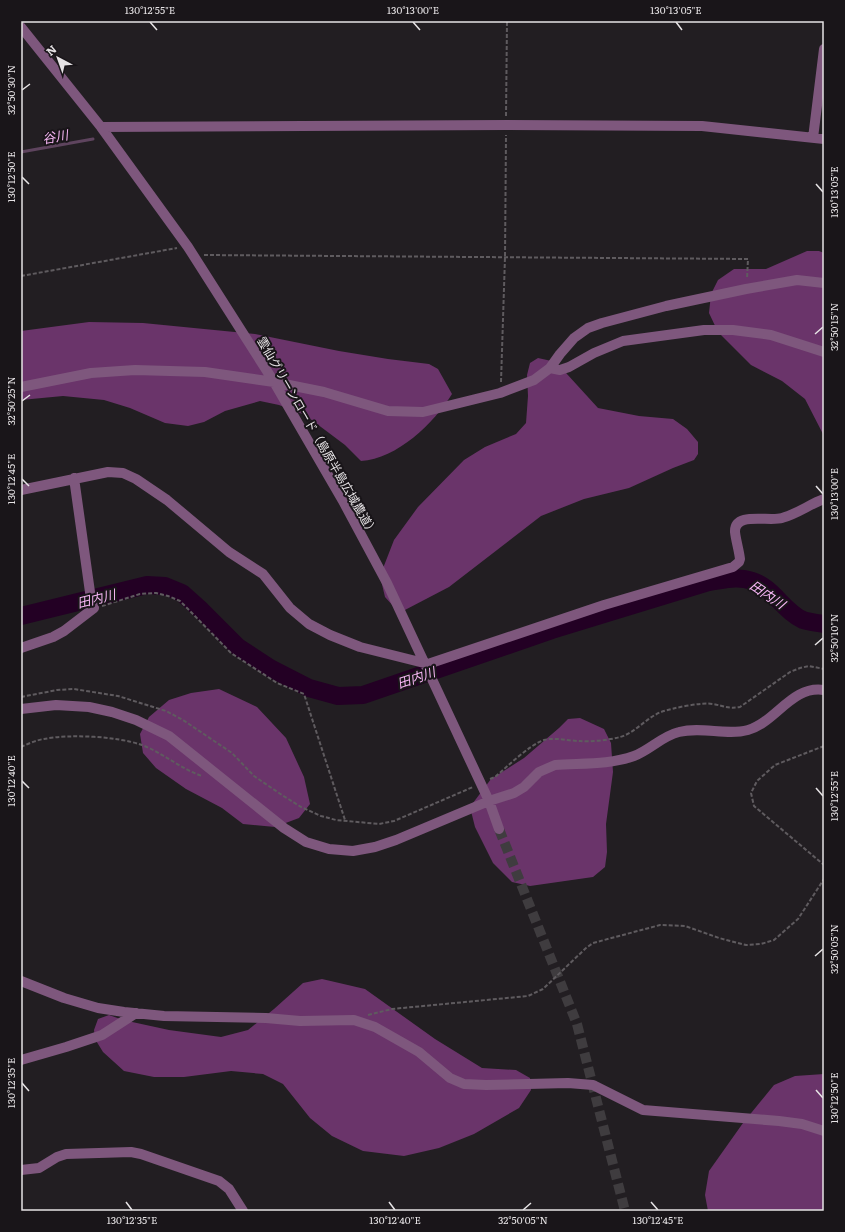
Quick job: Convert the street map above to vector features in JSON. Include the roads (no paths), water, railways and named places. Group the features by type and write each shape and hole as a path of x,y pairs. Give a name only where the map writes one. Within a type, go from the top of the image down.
{"street":[{"name":"雲仙グリーンロード（島原半島広域農道）","path":"21,27 102,127 190,251 274,382 343,501 386,583 486,797 499,829"},
{"path":"813,138 824,49"},
{"path":"102,127 506,125 702,126 824,139"},
{"path":"21,387 91,373 135,370 205,372 274,382 324,392 388,411 423,412 500,393 534,380 550,368 574,338 588,328 602,323 666,306 746,289 797,280 824,283"},
{"path":"550,368 560,370 569,368 594,353 623,341 704,330 733,330 771,335 824,352"},
{"path":"21,490 108,472 123,473 136,479 167,500 229,552 263,574 290,608 309,624 330,635 360,647 428,664 604,605 733,566 739,562 740,559 735,531 739,522 743,519 772,520 782,518 824,499"},
{"path":"21,648 53,637 64,631 94,607 90,592 74,478"},
{"path":"21,709 56,705 89,707 112,712 136,720 169,736 284,828 306,842 329,849 353,851 375,847 396,840 486,797 514,793 524,787 539,772 548,767 556,765 616,761 635,755 664,738 679,732 695,730 731,732 749,730 763,723 791,699 805,692 818,689 824,690"},
{"path":"21,981 64,998 98,1008 124,1012 164,1016 266,1018 300,1021 354,1020 375,1027 419,1052 450,1078 464,1084 486,1085 568,1083 593,1085 643,1110 779,1120 802,1124 824,1131"},
{"path":"21,1060 66,1047 102,1034 136,1013"},
{"path":"21,1170 39,1168 57,1157 66,1154 131,1152 141,1154 219,1181 228,1189 243,1211"}],"waterway":[{"name":"谷川","path":"21,152 93,139"},
{"name":"田内川","path":"21,616 147,585 165,586 182,593 238,647 270,668 309,688 338,696 363,695 552,630 709,582 726,579 741,579 759,584 766,588 796,616 805,621 824,624"}],"tunnel":[{"path":"499,829 577,1024 625,1211"}]}
